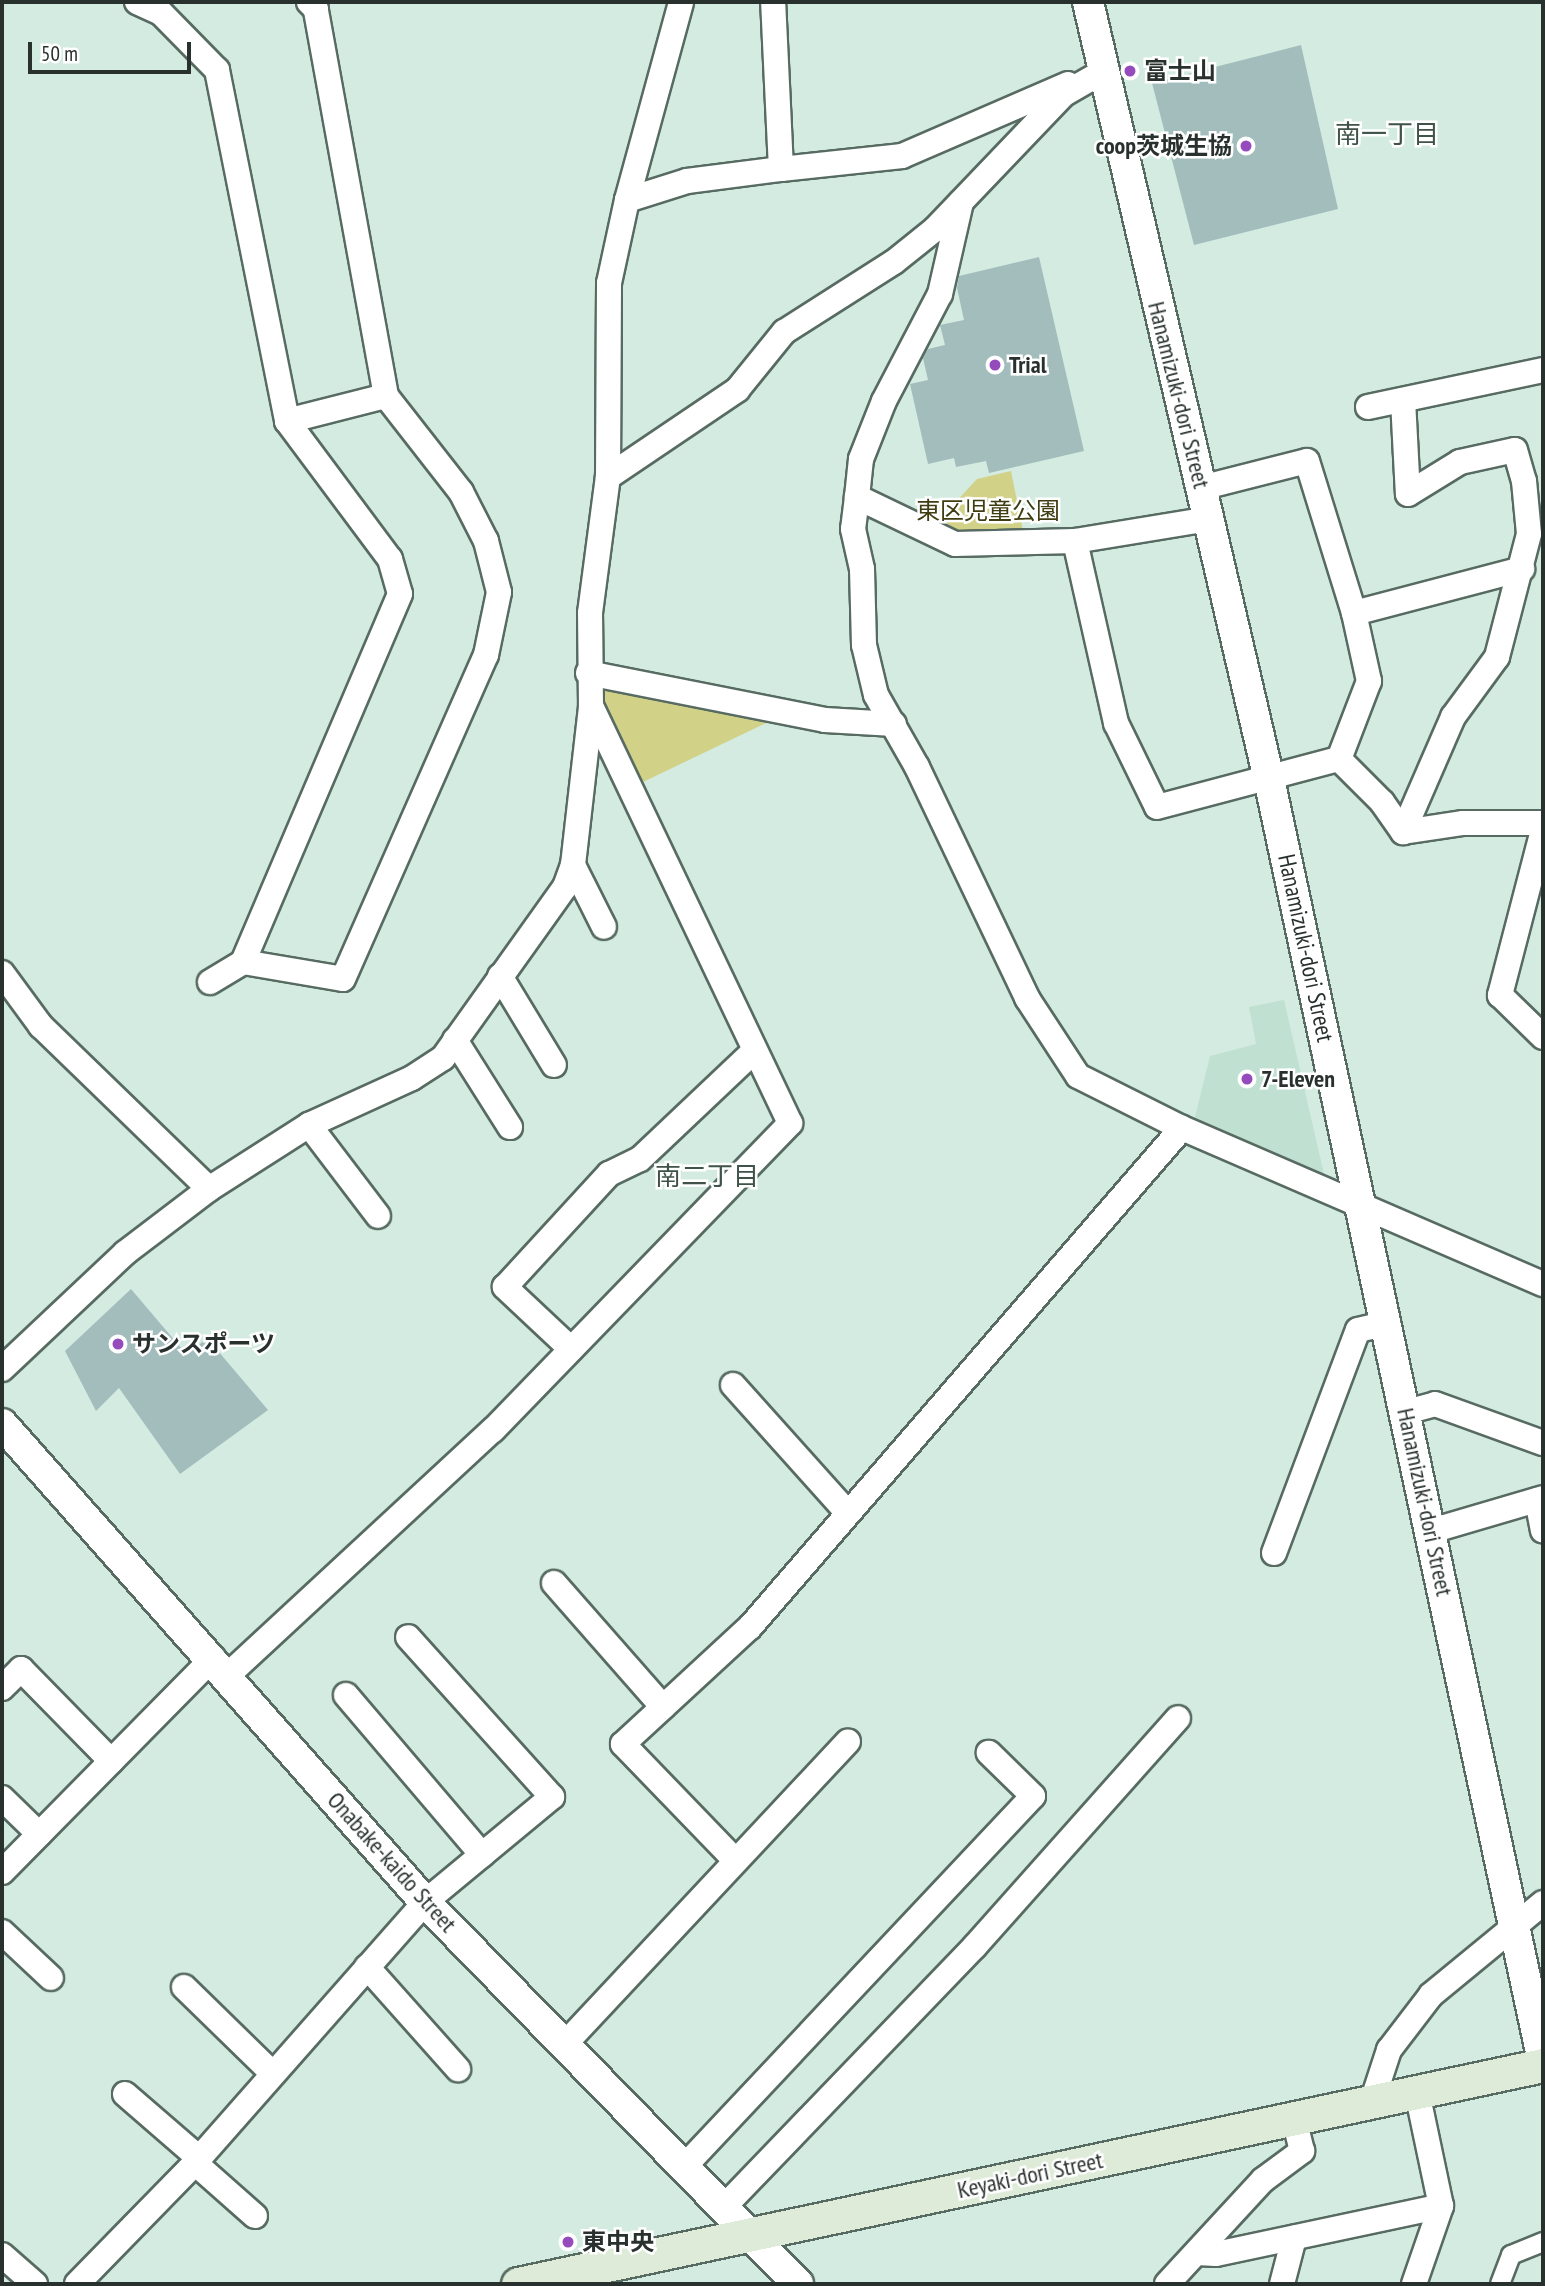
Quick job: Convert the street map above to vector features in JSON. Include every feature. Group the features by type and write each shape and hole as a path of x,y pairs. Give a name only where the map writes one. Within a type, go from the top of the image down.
{"main road":[{"name":"Keyaki-dori Street","path":"518,2284 613,2274 749,2235 1543,2063"}],"street":[{"path":"137,2 160,8 217,70 287,421 390,559 400,594 243,962 210,982"},
{"path":"243,962 343,979 486,655 499,592 486,541 461,492 386,397 316,9 309,2"},
{"path":"2,1369 125,1253 209,1189 309,1125 412,1078 443,1058 565,887 573,865 591,706 588,673 590,613 608,477 609,283 626,200 681,2"},
{"path":"773,2 781,169"},
{"name":"Hanamizuki-dori Street","path":"1088,2 1269,779 1363,1206 1543,2063"},
{"path":"626,200 687,181 902,156 925,149 1019,102 1104,71"},
{"path":"608,477 737,390 784,332 894,262 961,202 1013,142 1064,94 1104,71"},
{"path":"961,202 940,295 884,401 861,459 853,529 862,569 864,645 876,695 894,724 1027,998 1060,1055 1078,1076 1182,1128 1543,1284"},
{"path":"1368,407 1543,370"},
{"path":"287,421 386,397"},
{"path":"1403,400 1408,494 1460,462 1515,450 1534,478 1529,534 1522,569 1497,657 1453,718 1403,832"},
{"path":"1201,488 1307,461 1354,613 1369,681 1339,759"},
{"path":"857,497 955,544 1075,541 1209,519"},
{"path":"1075,541 1116,723 1157,807 1339,759"},
{"path":"1354,613 1522,569"},
{"path":"588,673 825,720 894,724"},
{"path":"2,1872 111,1761 425,1496 789,1123 591,706"},
{"path":"1339,759 1403,832"},
{"path":"1403,832 1463,824 1543,823"},
{"path":"1543,830 1500,995 1543,1037"},
{"path":"573,865 604,927"},
{"path":"2,973 41,1027 209,1189"},
{"path":"500,976 554,1065"},
{"path":"456,1040 510,1127"},
{"path":"571,1349 505,1287 609,1174 640,1159 753,1052"},
{"path":"309,1125 378,1216"},
{"path":"734,1859 622,1744 750,1627 1182,1128"},
{"path":"1274,1553 1358,1330 1388,1324"},
{"path":"733,1385 848,1513"},
{"path":"1406,1412 1435,1404 1543,1443"},
{"name":"Onabake-kaido Street","path":"2,1424 221,1666 425,1902 682,2169 798,2284"},
{"path":"1432,1531 1540,1499 1543,1530"},
{"path":"554,1583 663,1707"},
{"path":"78,2284 197,2160 425,1902 552,1797 408,1637"},
{"path":"2,1688 21,1670 111,1761"},
{"path":"346,1695 481,1855"},
{"path":"722,2209 975,1946 1178,1718"},
{"path":"563,2046 734,1859 848,1741"},
{"path":"682,2169 1033,1796 989,1753"},
{"path":"2,1798 39,1834"},
{"path":"1372,2102 1390,2050 1431,1995 1543,1903"},
{"path":"2,1932 51,1978"},
{"path":"367,1967 458,2069"},
{"path":"184,1987 273,2074"},
{"path":"1414,2284 1441,2206 1417,2092"},
{"path":"125,2094 255,2216"},
{"path":"1167,2284 1263,2180 1302,2151 1294,2119"},
{"path":"1197,2253 1216,2254 1441,2206"},
{"path":"1282,2284 1294,2238"},
{"path":"1503,2276 1522,2248 1543,2242"},
{"path":"2,2255 35,2284"}],"shaded area":[{"path":"1284,1000 1326,1183 1194,1121 1210,1056 1256,1044 1249,1007"}],"green space":[{"name":"東区児童公園","path":"1011,471 1025,541 929,531 977,479"},
{"path":"612,685 768,722 641,783 599,697"}],"building":[{"name":"coop茨城生協","path":"1301,45 1338,209 1194,245 1152,83"},
{"name":"Trial","path":"1039,257 1084,451 989,473 986,461 956,467 954,458 928,464 910,384 928,380 923,358 928,349 945,345 940,325 964,320 957,288 959,276"},
{"path":"131,1289 187,1355 207,1338 268,1410 180,1474 119,1388 96,1411 65,1351"}],"place":[{"name":"富士山","path":"1130,71"},
{"name":"coop茨城生協","path":"1246,146"},
{"name":"Trial","path":"995,365"},
{"name":"7-Eleven","path":"1247,1079"},
{"name":"サンスポーツ","path":"118,1344"},
{"name":"東中央","path":"568,2242"}],"district":[{"name":"南一丁目","path":"1387,134"},
{"name":"南二丁目","path":"707,1176"}]}
